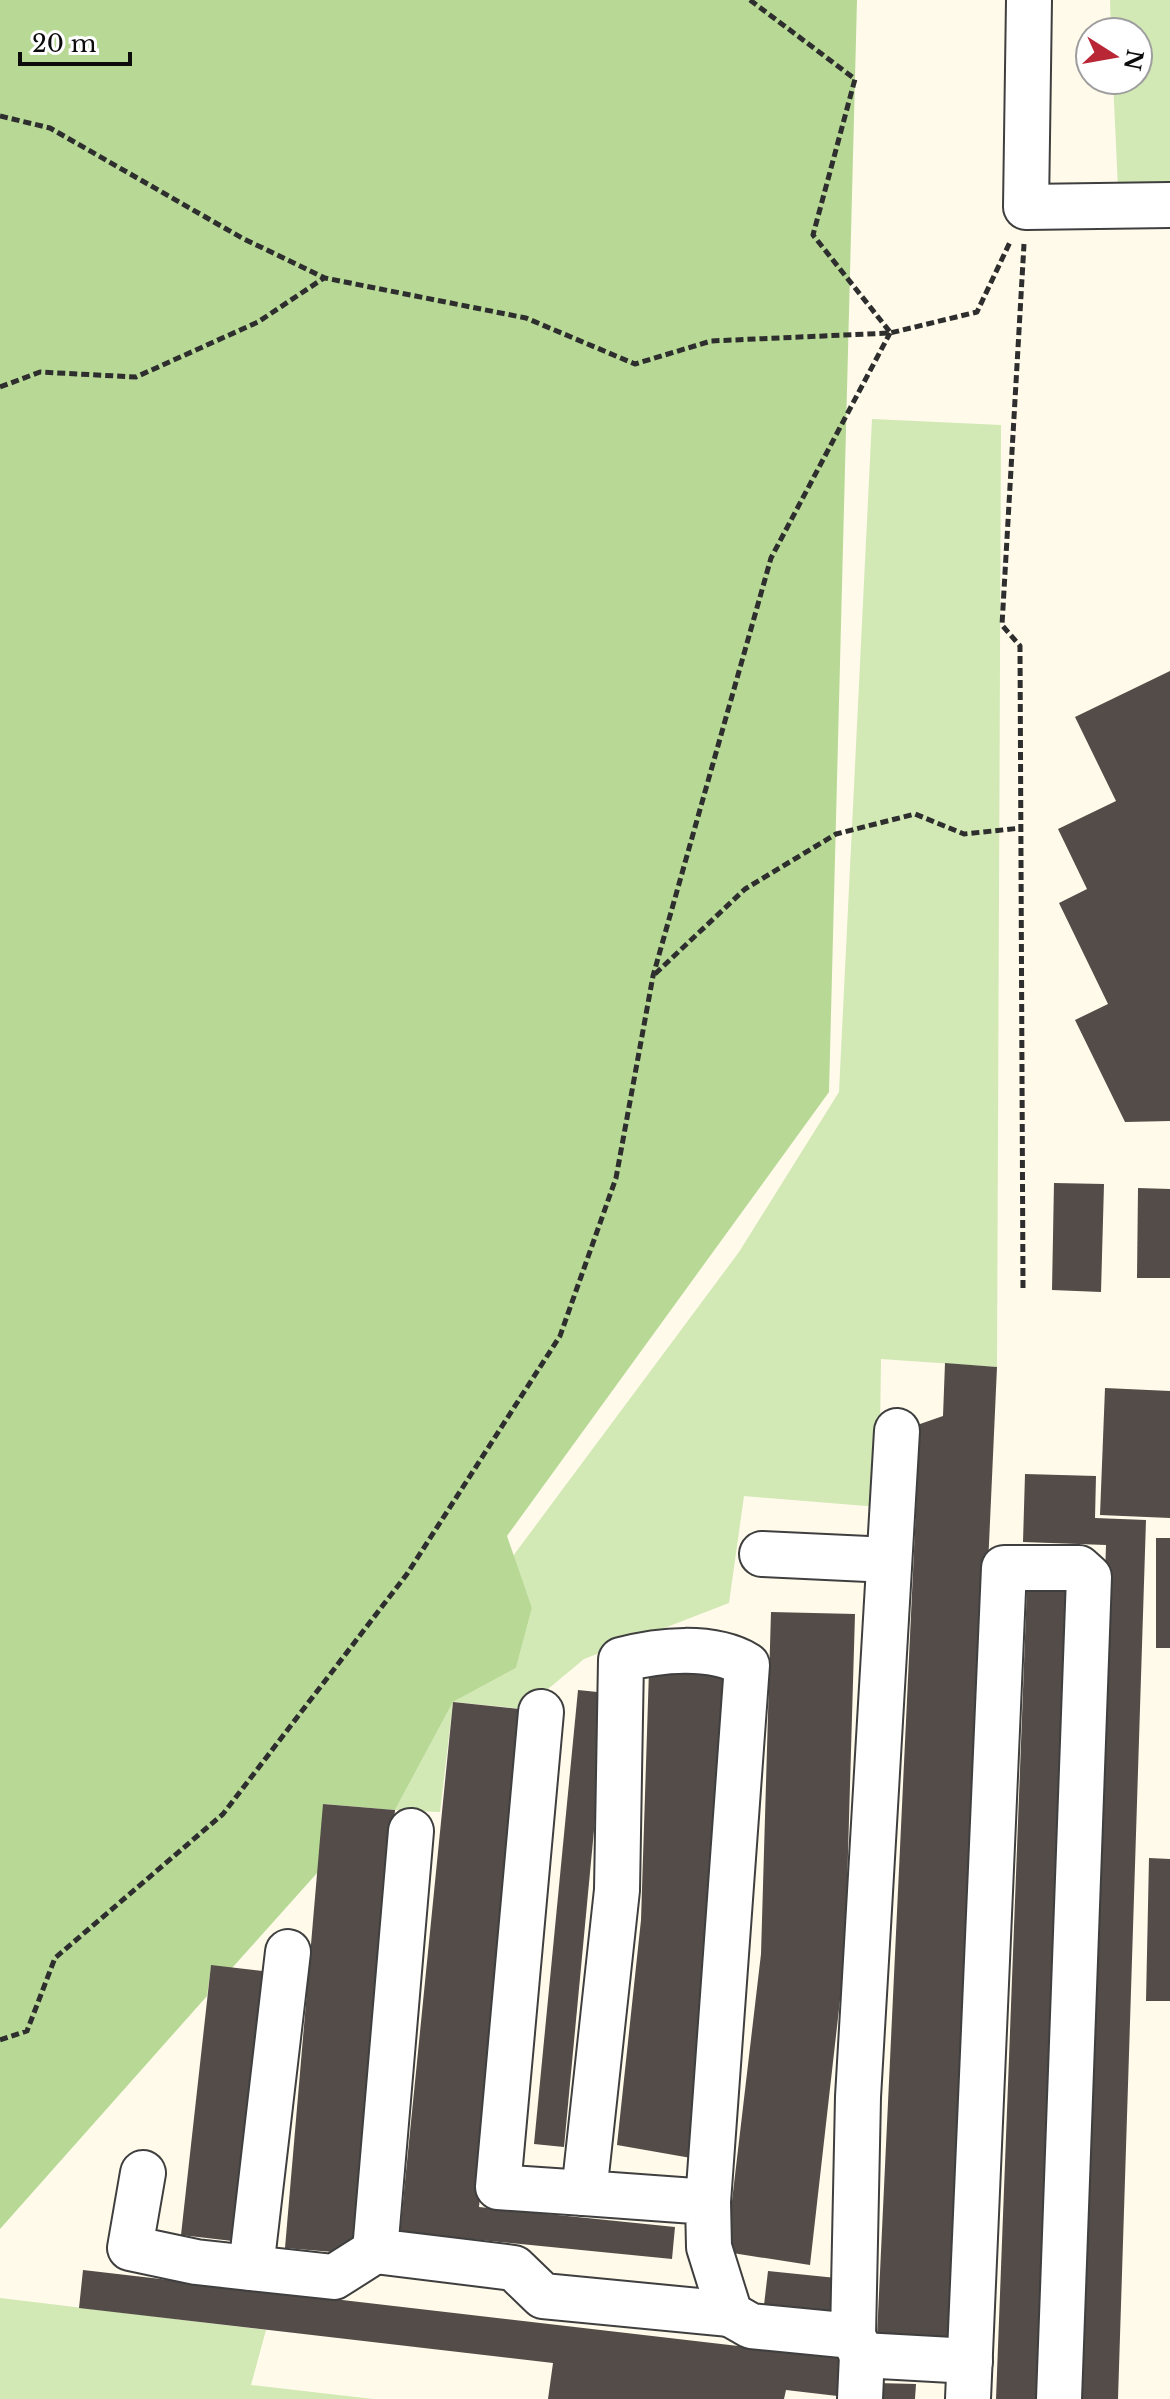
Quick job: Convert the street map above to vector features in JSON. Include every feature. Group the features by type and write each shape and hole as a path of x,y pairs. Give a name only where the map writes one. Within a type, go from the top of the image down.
{"street":[{"path":"1029,0 1026,207 1170,205"},
{"path":"860,2399 858,2097 897,1431"},
{"path":"762,1554 889,1560"},
{"path":"143,2173 130,2248 196,2262 334,2277 375,2251 514,2268 543,2296 730,2314 751,2326 858,2346 969,2380 1004,1568 1079,1568 1089,1577 1059,2399"},
{"path":"584,2193 617,1890 621,1660 656,1650 733,1657 747,1665 708,2202 709,2247 730,2314"},
{"path":"541,1712 498,2187 708,2202"},
{"path":"375,2251 411,1831"},
{"path":"251,2268 288,1952"}],"path":[{"path":"750,0 855,79 813,235 890,333"},
{"path":"0,116 50,128 242,238 325,278 526,318 635,364 711,341 890,333 977,312 1026,207"},
{"path":"1023,1288 1020,646 1002,625 1026,207"},
{"path":"0,387 40,372 136,377 258,322 325,278"},
{"path":"0,2040 27,2031 55,1958 223,1814 407,1574 560,1336 616,1178 653,976 771,558 890,333"},
{"path":"653,976 745,889 836,834 915,814 964,834 1021,828"}],"green space":[{"path":"0,0 857,0 829,1092 507,1536 532,1608 516,1668 453,1702 395,1810 324,1804 318,1872 232,1968 211,1966 207,1996 0,2229"},
{"path":"1110,0 1170,0 1170,187 1118,188 1114,96 1154,96 1154,16 1110,16"},
{"path":"872,419 1001,425 997,1367 881,1359 879,1507 744,1496 729,1603 584,1659 524,1709 453,1702 516,1668 532,1608 513,1556 739,1252 839,1092"},
{"path":"453,1702 440,1812 395,1810"},
{"path":"0,2298 266,2330 251,2385 373,2399 0,2399"}],"building":[{"path":"1170,671 1170,1121 1125,1122 1075,1020 1108,1004 1059,903 1087,889 1058,829 1116,801 1075,717"},
{"path":"1054,1183 1104,1184 1101,1292 1052,1290"},
{"path":"1138,1188 1170,1189 1170,1278 1137,1278"},
{"path":"945,1363 997,1367 953,2339 877,2336 920,1424 943,1416"},
{"path":"1105,1388 1170,1391 1170,1518 1100,1515"},
{"path":"1025,1474 1096,1476 1095,1518 1146,1520 1118,2399 1078,2399 1106,1545 1023,1542"},
{"path":"1156,1538 1170,1538 1170,1648 1156,1648"},
{"path":"1027,1586 1073,1587 1042,2399 996,2399"},
{"path":"771,1612 855,1614 845,1956 810,2265 726,2252 761,1954"},
{"path":"649,1670 723,1671 720,1927 691,2158 617,2145 641,1920"},
{"path":"578,1690 607,1693 564,2147 534,2144"},
{"path":"453,1702 528,1710 479,2207 675,2227 672,2259 400,2232"},
{"path":"323,1804 395,1810 357,2254 285,2248"},
{"path":"1149,1858 1170,1859 1170,2001 1146,2001"},
{"path":"211,1965 271,1972 241,2242 181,2235"},
{"path":"83,2270 851,2359 846,2397 786,2390 784,2399 548,2399 553,2363 79,2308"},
{"path":"768,2271 846,2279 842,2314 764,2305"},
{"path":"876,2383 916,2384 915,2399 876,2399"}]}
